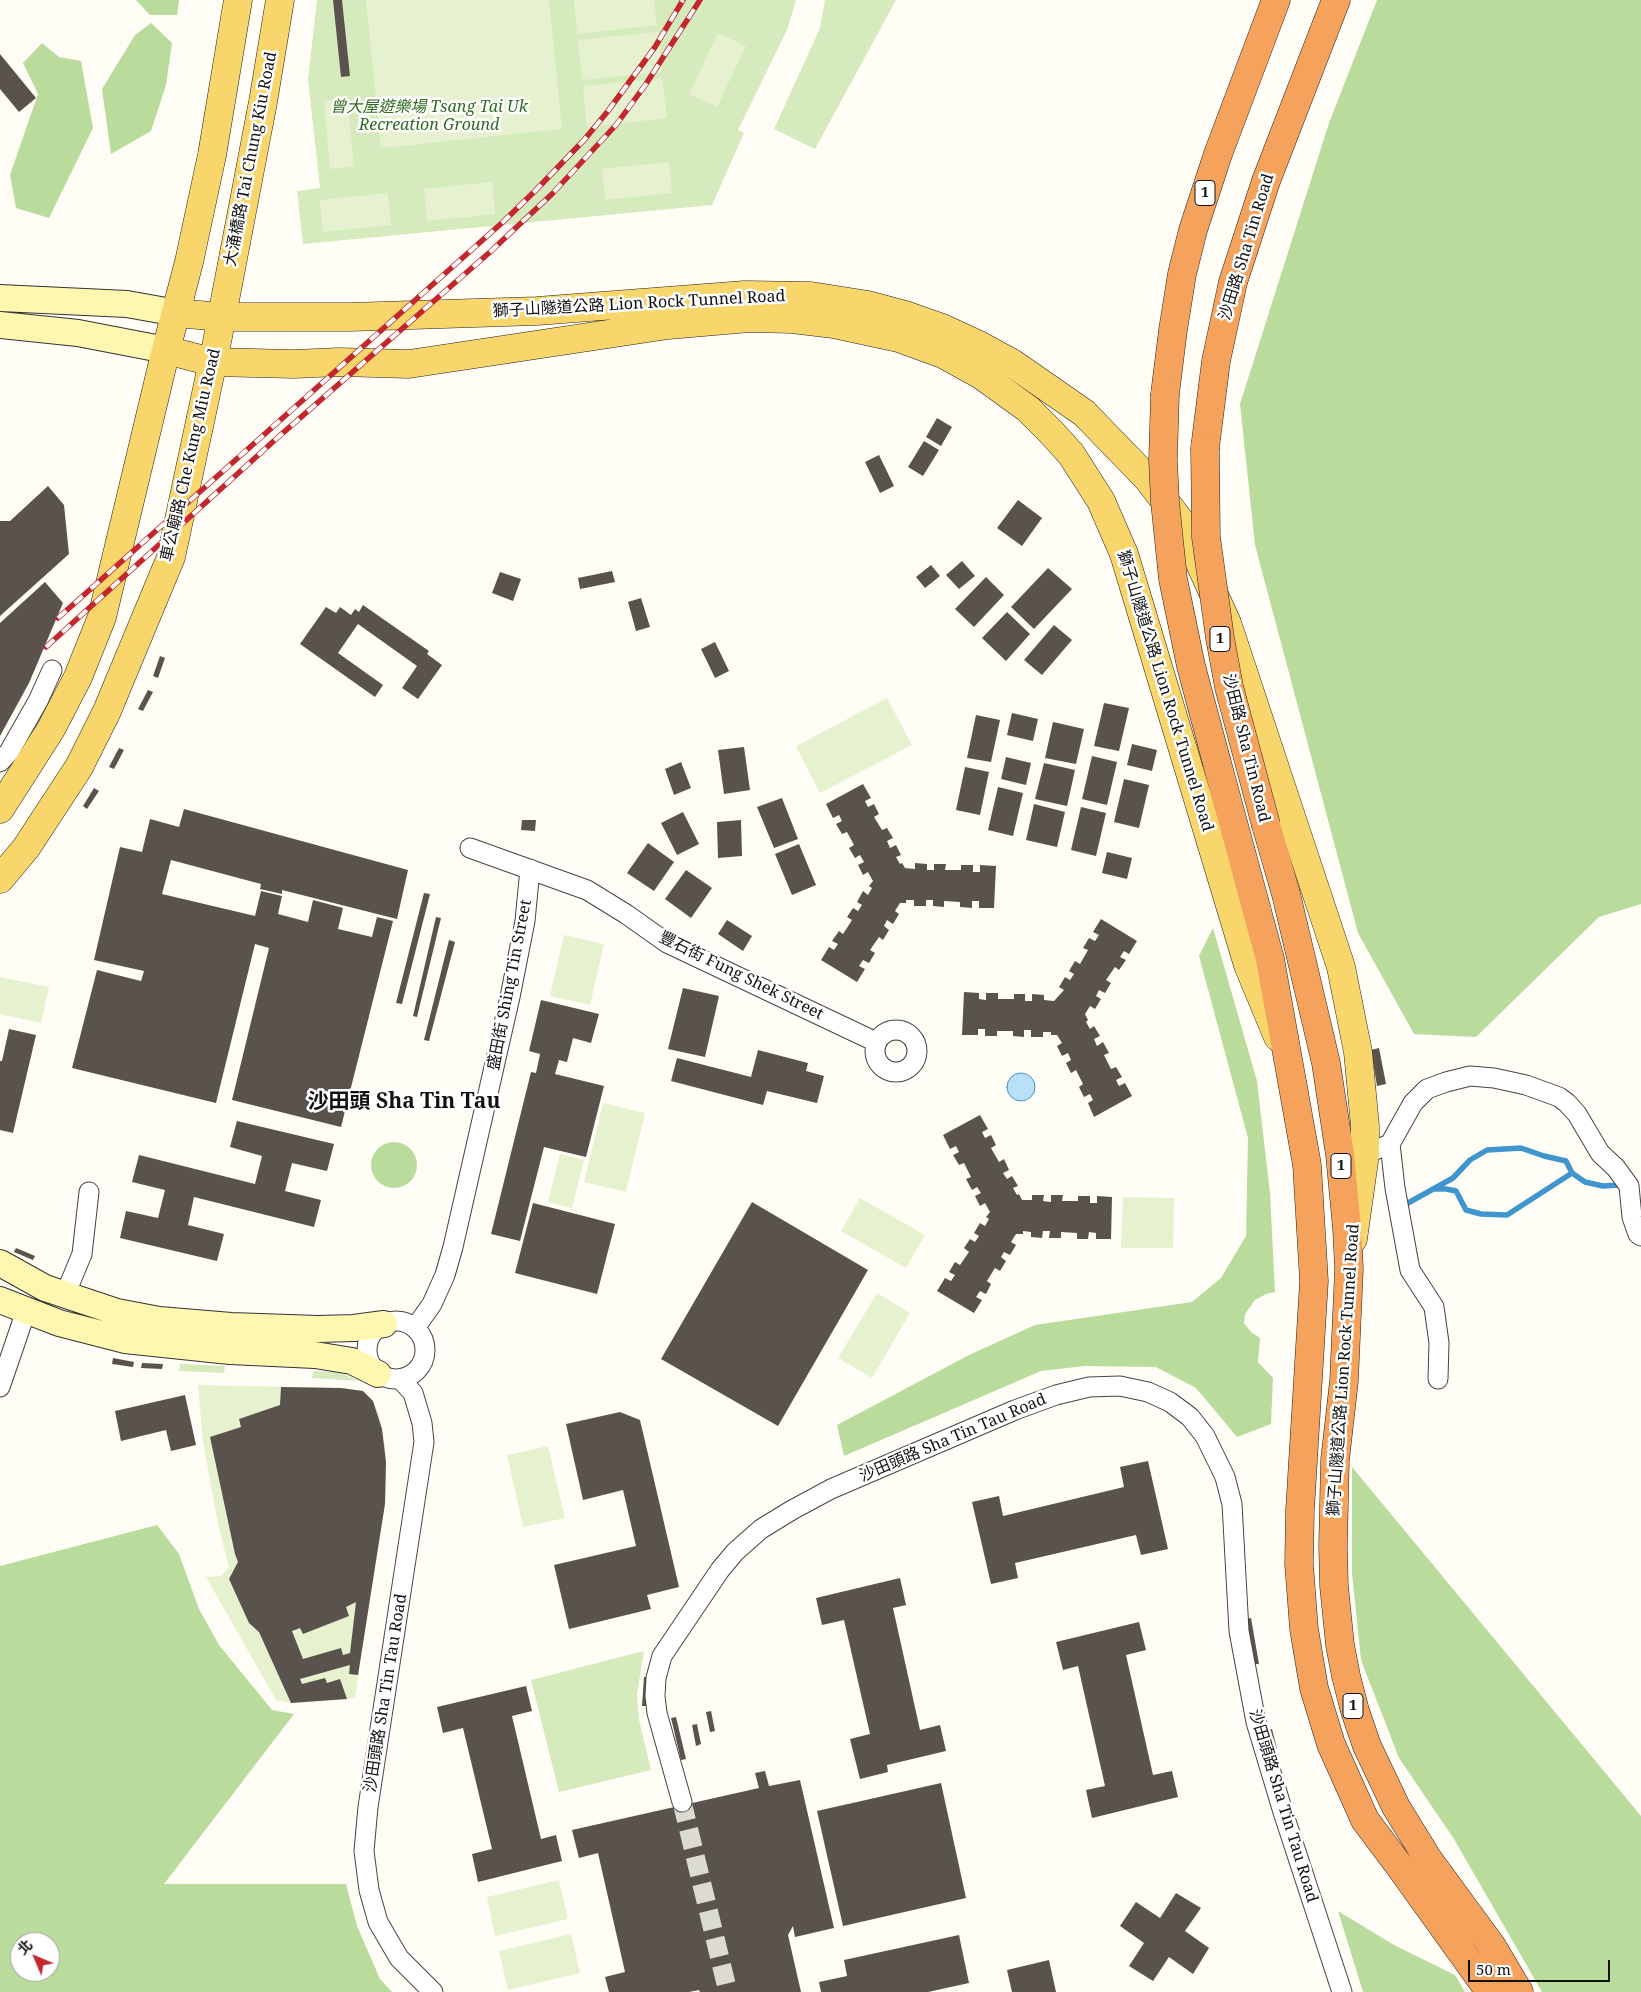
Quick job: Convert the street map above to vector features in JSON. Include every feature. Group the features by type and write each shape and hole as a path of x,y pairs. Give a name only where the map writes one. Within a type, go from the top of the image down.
{"highway":[{"name":"沙田路 Sha Tin Road","path":"1276,0 1218,154 1193,230 1174,321 1165,394 1164,460 1165,502 1173,579 1191,666 1270,959 1287,1056"},
{"name":"沙田路 Sha Tin Road","path":"1336,0 1266,181 1233,282 1216,362 1205,448 1206,537 1220,638 1234,705 1286,894 1326,1063 1340,1155 1348,1229 1349,1269"},
{"name":"獅子山隧道公路 Lion Rock Tunnel Road","path":"1287,1056 1307,1165 1314,1282 1299,1546 1304,1629 1314,1688 1331,1744 1365,1820 1490,1992"},
{"name":"獅子山隧道公路 Lion Rock Tunnel Road","path":"1349,1269 1344,1381 1335,1460 1332,1514 1334,1586 1340,1645 1346,1676 1367,1746 1396,1808 1428,1859 1491,1945 1519,1992"}],"main road":[{"path":"0,809 10,756 51,729 78,677 102,617 189,262 212,155 238,0"},
{"name":"大涌橋路 Tai Chung Kiu Road","path":"221,317 280,0"},
{"name":"獅子山隧道公路 Lion Rock Tunnel Road","path":"177,313 221,317 292,318 537,311 745,295 811,296 905,315 942,328 1012,363 1084,413 1148,479 1181,522 1227,623 1341,967 1362,1079 1365,1126 1365,1154 1349,1269"},
{"name":"車公廟路 Che Kung Miu Road","path":"0,879 26,848 78,767 107,711 171,557 221,317"},
{"name":"獅子山隧道公路 Lion Rock Tunnel Road","path":"166,350 212,362 409,364 668,325 749,318 775,318 834,324 899,338 943,354 981,375 1006,392 1052,433 1071,454 1101,501 1124,554 1248,965 1287,1056"}],"street":[{"name":"獅子山隧道公路 Lion Rock Tunnel Road","path":"0,298 127,304 177,313"},
{"name":"獅子山隧道公路 Lion Rock Tunnel Road","path":"0,324 78,333 166,350"},
{"path":"10,756 52,670"},
{"name":"豐石街 Fung Shek Street","path":"470,848 587,890 626,914 667,943 876,1042"},
{"name":"盛田街 Shing Tin Street","path":"415,1328 432,1304 445,1275 453,1247 510,997 525,921 530,869"},
{"path":"1438,1379 1439,1342 1434,1307 1410,1270 1394,1188 1390,1144 1413,1102 1427,1089 1470,1076 1494,1078 1526,1085 1567,1103 1577,1114 1600,1153 1616,1168 1629,1186 1632,1217 1638,1234 1641,1236"},
{"path":"1365,1154 1390,1144"},
{"path":"65,1295 82,1254 89,1192"},
{"path":"0,1263 45,1288 65,1295 117,1312 168,1321 231,1326 318,1329 354,1328 400,1321 415,1328 424,1342 425,1354 417,1371 390,1377 352,1361 315,1356 230,1351 125,1340 59,1323 0,1300"},
{"path":"0,1387 26,1311"},
{"name":"沙田頭路 Sha Tin Tau Road","path":"384,1324 375,1330 367,1345 370,1362 413,1393 422,1423 424,1442 368,1806 364,1851 369,1890 378,1922 399,1958 433,1992"},
{"name":"沙田頭路 Sha Tin Tau Road","path":"682,1802 657,1713 655,1696 656,1678 662,1656 671,1639 720,1570 736,1552 762,1529 831,1489 1015,1410 1056,1395 1089,1387 1120,1386 1155,1395 1170,1402 1190,1417 1205,1436 1225,1476 1232,1504 1239,1632 1260,1737 1342,1992"}],"green space":[{"path":"136,0 179,0 177,15 150,15"},
{"name":"曾大屋遊樂場 Tsang Tai Uk Recreation Ground","path":"317,0 796,0 787,30 738,130 744,133 712,205 303,244 297,191 320,188 308,79"},
{"path":"366,0 549,0 562,129 381,148"},
{"path":"574,0 654,0 657,25 577,34"},
{"path":"825,0 896,0 815,149 774,129 820,28"},
{"path":"1377,0 1641,0 1641,904 1599,917 1476,1037 1414,1034 1358,933 1255,545 1240,404 1329,123"},
{"path":"151,23 172,43 166,85 151,131 111,154 102,89 135,35"},
{"path":"658,32 662,72 582,80 578,40"},
{"path":"718,33 746,46 717,107 689,94"},
{"path":"42,43 59,57 81,61 93,128 49,218 16,208 10,175 38,94 23,63"},
{"path":"662,78 667,118 587,127 583,86"},
{"path":"347,98 354,166 330,169 324,101"},
{"path":"669,162 672,193 605,200 602,169"},
{"path":"492,182 495,214 427,221 424,189"},
{"path":"388,193 391,225 323,232 320,200"},
{"path":"887,698 912,745 820,793 796,746"},
{"path":"1213,928 1257,1081 1270,1193 1275,1292 1255,1300 1245,1314 1244,1323 1251,1332 1260,1338 1258,1362 1273,1378 1271,1424 1237,1437 1196,1388 1156,1367 1085,1366 1041,1371 844,1456 837,1425 969,1355 1035,1325 1192,1302 1221,1278 1246,1236 1248,1138 1199,956"},
{"path":"564,935 604,944 590,1005 550,996"},
{"path":"0,977 49,987 41,1023 0,1014"},
{"path":"603,1103 645,1113 626,1192 584,1182"},
{"path":"394,1142 407,1146 413,1152 417,1165 413,1178 407,1184 394,1188 381,1184 375,1178 371,1165 375,1152 381,1146"},
{"path":"560,1154 584,1160 572,1208 548,1202"},
{"path":"1123,1197 1174,1198 1173,1248 1121,1248"},
{"path":"860,1198 925,1235 906,1268 841,1231"},
{"path":"877,1293 910,1313 872,1378 838,1358"},
{"path":"180,1364 225,1366 224,1373 179,1371"},
{"path":"313,1371 338,1372 359,1381 312,1378"},
{"path":"198,1385 341,1388 363,1391 373,1401 379,1414 385,1446 386,1492 355,1698 291,1703 276,1700 206,1577 221,1576 229,1568 218,1524 203,1442"},
{"path":"548,1446 565,1518 523,1527 507,1455"},
{"path":"1352,1467 1641,1816 1641,1992 1542,1992 1454,1839 1399,1758 1361,1660 1352,1573"},
{"path":"157,1525 179,1554 199,1609 219,1645 272,1710 294,1714 164,1884 346,1884 357,1926 380,1979 392,1992 0,1992 0,1566"},
{"path":"644,1651 637,1694 639,1720 651,1770 559,1792 531,1680"},
{"path":"559,1880 568,1919 495,1936 487,1897"},
{"path":"1338,1911 1394,1945 1455,1975 1465,1992 1363,1992"},
{"path":"571,1934 580,1973 508,1990 499,1951"}],"water":[{"path":"1021,1073 1031,1077 1035,1087 1031,1097 1021,1101 1011,1097 1007,1087 1011,1077"}],"building":[{"path":"333,0 342,0 350,76 341,77"},
{"path":"0,54 36,98 19,112 0,89"},
{"path":"937,418 952,427 941,446 926,437"},
{"path":"924,441 939,450 923,476 908,467"},
{"path":"879,455 894,486 880,493 865,462"},
{"path":"48,486 64,505 69,554 0,616 0,521 10,521"},
{"path":"1018,500 1042,518 1022,546 997,528"},
{"path":"962,561 975,576 959,589 946,575"},
{"path":"931,565 940,576 925,588 916,577"},
{"path":"1048,568 1072,589 1034,629 1011,607"},
{"path":"612,571 615,582 580,589 578,578"},
{"path":"500,572 521,579 513,601 492,593"},
{"path":"986,577 1004,595 974,627 955,609"},
{"path":"45,582 63,603 29,683 0,736 0,623"},
{"path":"641,598 650,627 636,631 628,602"},
{"path":"363,605 429,651 427,654 442,665 418,699 402,688 417,666 358,624 338,653 383,685 375,697 300,644 326,607 336,613 340,607 351,615 355,609 359,612"},
{"path":"1007,612 1030,634 1006,661 982,638"},
{"path":"1054,625 1072,640 1042,675 1024,660"},
{"path":"715,642 729,671 715,678 701,649"},
{"path":"160,656 165,658 158,678 153,676"},
{"path":"148,690 153,692 143,711 138,709"},
{"path":"1104,703 1129,708 1119,751 1094,746"},
{"path":"1012,713 1038,719 1033,741 1007,735"},
{"path":"976,715 1000,720 991,762 967,758"},
{"path":"1053,722 1084,729 1076,764 1045,758"},
{"path":"1132,744 1157,750 1152,771 1127,765"},
{"path":"744,747 750,790 724,794 718,750"},
{"path":"119,748 124,750 114,769 109,767"},
{"path":"1092,756 1117,762 1107,805 1082,799"},
{"path":"1006,757 1031,763 1026,785 1001,779"},
{"path":"681,762 691,788 674,795 665,769"},
{"path":"1044,763 1075,770 1067,806 1035,799"},
{"path":"965,767 989,772 980,815 956,810"},
{"path":"1124,779 1149,785 1139,828 1114,822"},
{"path":"863,784 871,798 865,801 868,807 874,804 879,814 874,817 882,830 887,828 893,838 887,841 890,848 896,845 901,855 896,857 905,868 915,869 915,863 927,864 927,870 934,870 934,864 946,864 945,870 961,870 961,865 973,865 973,872 980,872 980,865 996,866 994,908 979,908 979,901 972,901 972,908 960,907 960,902 944,901 944,907 933,906 933,900 926,900 926,906 914,906 914,900 906,900 906,903 900,903 895,911 899,914 893,924 887,920 884,926 889,930 883,940 879,937 870,950 875,953 869,963 863,960 859,966 865,969 857,982 821,960 829,947 834,950 838,944 832,941 839,931 843,934 852,920 847,917 853,908 858,911 862,905 857,902 863,891 868,895 872,888 869,886 873,881 868,872 863,875 858,865 864,862 860,855 855,858 849,848 854,845 847,832 842,834 836,824 842,821 839,815 833,818 826,804"},
{"path":"998,787 1023,793 1013,836 988,830"},
{"path":"94,788 99,791 87,809 83,806"},
{"path":"782,798 798,839 774,848 757,807"},
{"path":"1034,804 1065,812 1057,847 1026,840"},
{"path":"1081,807 1106,813 1096,856 1071,850"},
{"path":"184,809 408,870 397,919 282,890 282,894 260,889 261,884 171,860 162,894 255,916 261,891 282,896 278,914 308,922 313,900 343,908 338,929 372,937 377,917 393,921 341,1127 232,1100 269,948 255,944 216,1103 72,1068 97,970 141,981 144,971 94,960 120,847 142,852 150,819 179,827"},
{"path":"683,812 699,844 677,855 661,823"},
{"path":"522,820 536,820 535,831 521,830"},
{"path":"741,820 742,856 718,858 717,822"},
{"path":"648,843 674,862 654,891 627,873"},
{"path":"799,844 816,885 792,895 775,854"},
{"path":"1107,852 1132,858 1127,879 1102,873"},
{"path":"686,870 712,888 691,918 665,899"},
{"path":"424,893 430,894 402,1004 396,1003"},
{"path":"436,917 441,918 417,1017 413,1016"},
{"path":"1101,919 1137,941 1129,954 1124,951 1120,957 1126,960 1119,970 1115,967 1106,980 1111,983 1105,993 1099,990 1096,996 1101,999 1095,1009 1090,1006 1085,1014 1088,1020 1086,1022 1090,1029 1094,1026 1100,1036 1094,1039 1097,1046 1103,1042 1109,1053 1104,1055 1111,1069 1116,1067 1122,1077 1116,1080 1119,1086 1125,1083 1132,1096 1094,1117 1088,1103 1093,1100 1090,1094 1084,1097 1079,1087 1083,1084 1076,1070 1071,1073 1066,1063 1071,1060 1068,1053 1062,1056 1057,1046 1062,1043 1057,1035 1051,1035 1051,1032 1043,1032 1043,1037 1031,1037 1031,1030 1024,1030 1024,1037 1013,1036 1013,1031 997,1031 997,1036 985,1036 985,1029 978,1029 978,1035 962,1035 964,992 979,993 979,999 986,1000 986,993 998,993 998,999 1014,999 1014,994 1025,994 1025,1001 1032,1001 1032,994 1044,995 1044,1000 1054,1001 1064,990 1059,987 1065,977 1070,980 1074,974 1069,971 1075,961 1080,964 1088,950 1083,948 1089,938 1095,941 1099,935 1093,932"},
{"path":"727,920 752,936 743,951 718,934"},
{"path":"449,940 455,942 429,1041 424,1040"},
{"path":"683,988 719,996 705,1057 668,1049"},
{"path":"541,1000 599,1014 591,1043 573,1038 567,1062 559,1060 555,1074 604,1086 586,1157 544,1147 520,1241 491,1234 531,1072 536,1073 540,1054 529,1051"},
{"path":"9,1029 36,1035 13,1133 0,1130 0,1061 2,1061"},
{"path":"1379,1048 1386,1084 1377,1086 1371,1050"},
{"path":"758,1050 808,1063 806,1071 824,1076 817,1103 767,1091 763,1105 671,1081 677,1058 751,1077"},
{"path":"980,1115 988,1129 982,1132 985,1138 991,1135 996,1145 991,1148 999,1162 1004,1159 1009,1170 1003,1173 1007,1179 1012,1176 1018,1186 1013,1188 1022,1200 1032,1200 1032,1195 1044,1195 1043,1201 1051,1202 1051,1195 1063,1195 1062,1201 1078,1201 1078,1196 1090,1196 1090,1203 1097,1203 1097,1196 1112,1197 1111,1239 1096,1239 1096,1233 1089,1232 1088,1239 1077,1239 1077,1233 1061,1232 1061,1238 1049,1238 1050,1231 1043,1231 1042,1238 1031,1237 1031,1232 1023,1231 1023,1234 1016,1234 1011,1242 1016,1245 1010,1255 1004,1252 1001,1257 1006,1261 1000,1271 995,1268 987,1281 991,1284 986,1294 980,1291 976,1297 982,1300 974,1313 937,1291 945,1278 951,1281 955,1275 949,1272 955,1262 960,1265 969,1252 964,1248 970,1239 975,1242 979,1236 974,1233 980,1223 985,1226 989,1219 986,1217 990,1212 985,1203 980,1206 975,1196 981,1193 977,1187 972,1190 966,1179 971,1177 964,1163 959,1165 953,1155 959,1152 956,1146 950,1149 943,1135"},
{"path":"237,1121 334,1144 327,1171 292,1163 285,1191 321,1200 314,1227 194,1197 188,1225 224,1234 217,1261 120,1238 126,1211 158,1218 165,1190 132,1182 139,1155 255,1184 262,1156 230,1147"},
{"path":"752,1202 868,1270 778,1426 661,1359"},
{"path":"533,1203 615,1224 597,1294 515,1273"},
{"path":"16,1248 35,1256 33,1260 14,1252"},
{"path":"113,1358 134,1362 133,1367 112,1364"},
{"path":"142,1363 163,1364 162,1369 141,1368"},
{"path":"281,1387 341,1388 363,1391 373,1401 382,1429 386,1462 385,1504 358,1675 349,1674 350,1665 300,1679 302,1684 325,1678 327,1683 340,1679 347,1699 291,1703 259,1632 249,1623 229,1579 238,1562 210,1437 241,1427 239,1419 280,1405","holes":["356,1602 350,1653 343,1655 341,1648 303,1659 292,1631 300,1628 303,1634 349,1616 346,1607"]},
{"path":"185,1395 196,1445 171,1451 166,1430 121,1441 115,1411"},
{"path":"620,1412 640,1420 679,1587 647,1595 651,1609 569,1629 554,1565 636,1546 623,1490 583,1500 566,1424"},
{"path":"1148,1461 1168,1549 1141,1555 1136,1535 1015,1563 1018,1578 991,1584 972,1502 999,1496 1003,1516 1124,1487 1120,1467"},
{"path":"900,1578 906,1605 893,1608 920,1730 940,1725 946,1751 887,1765 888,1772 860,1779 850,1739 870,1734 844,1620 822,1625 816,1598"},
{"path":"1251,1618 1259,1664 1254,1664 1246,1619"},
{"path":"1139,1622 1146,1650 1126,1655 1153,1775 1172,1771 1178,1797 1092,1818 1086,1790 1105,1786 1078,1666 1063,1670 1056,1642"},
{"path":"644,1677 649,1677 648,1706 642,1706"},
{"path":"526,1686 532,1711 512,1716 541,1839 556,1835 562,1861 478,1882 472,1854 492,1849 463,1728 443,1733 437,1707"},
{"path":"711,1711 715,1731 710,1732 706,1712"},
{"path":"676,1717 686,1759 681,1760 671,1718"},
{"path":"697,1724 701,1744 696,1746 692,1725"},
{"path":"1272,1729 1277,1749 1272,1751 1267,1730"},
{"path":"765,1771 769,1786 800,1780 834,1928 795,1937 793,1926 788,1935 801,1992 700,1992 699,1990 689,1992 609,1992 605,1977 625,1972 598,1853 579,1858 572,1830 759,1788 755,1773"},
{"path":"941,1783 966,1898 843,1926 817,1811"},
{"path":"1176,1893 1201,1908 1185,1931 1209,1948 1193,1974 1169,1957 1153,1981 1129,1966 1144,1943 1120,1926 1136,1902 1160,1918"},
{"path":"959,1935 969,1983 928,1992 821,1992 819,1982 847,1976 844,1960"},
{"path":"1049,1960 1056,1992 1012,1992 1007,1970"}],"waterway":[{"path":"1408,1203 1453,1178 1470,1160 1487,1150 1521,1148 1566,1161 1572,1173 1585,1182 1603,1186 1620,1185"},
{"path":"1434,1189 1456,1191 1466,1210 1481,1214 1507,1215 1572,1173"}],"tunnel":[{"path":"682,1802 728,1992"}],"railway":[{"path":"58,618 504,221 536,190 584,140 608,111 655,47 683,0"},
{"path":"46,647 276,439 490,252 552,194 616,125 646,84 700,0"}],"district":[{"name":"沙田頭 Sha Tin Tau","path":"404,1102"}]}
